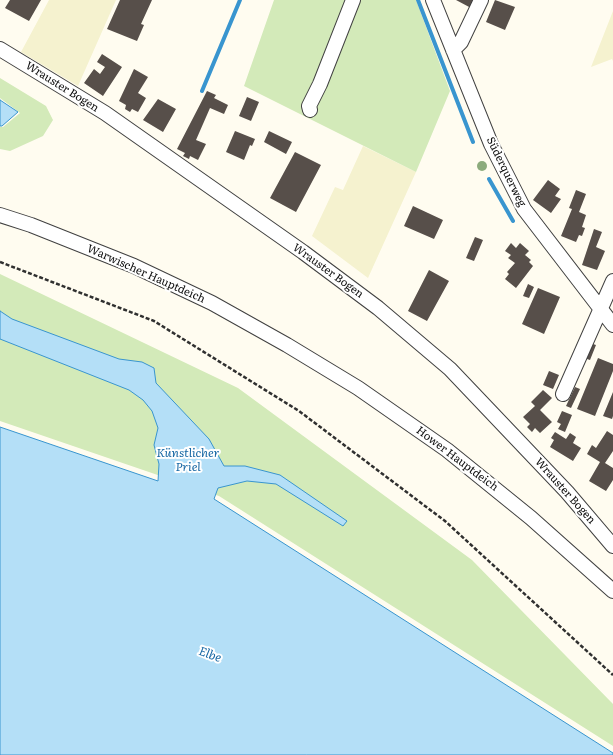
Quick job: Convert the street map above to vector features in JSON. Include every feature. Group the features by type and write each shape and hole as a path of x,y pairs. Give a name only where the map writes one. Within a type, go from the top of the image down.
{"street":[{"path":"310,110 310,102 320,84 353,0"},
{"name":"Süderquerweg","path":"434,0 491,144 524,209 613,325"},
{"path":"453,50 461,42 481,0"},
{"name":"Wrauster Bogen","path":"0,49 105,113 303,252 378,308 450,368 567,492 613,546"},
{"name":"Warwischer Hauptdeich","path":"0,215 31,225 134,266 212,303 288,345"},
{"path":"563,394 613,281"},
{"name":"Hower Hauptdeich","path":"288,345 358,388 447,450 531,518 613,591"}],"path":[{"path":"0,262 154,321 299,411 445,521 613,675"}],"shaded area":[{"path":"49,0 116,0 78,86 21,52"},
{"path":"613,11 613,61 612,59 591,67"},
{"path":"363,146 416,172 368,278 312,236 335,187 343,190"}],"green space":[{"path":"274,0 416,0 450,91 416,172 244,86"},
{"path":"0,78 46,106 53,120 43,136 10,151 0,149 0,127 3,127 20,113 0,98"},
{"path":"0,274 238,388 472,560 613,704 613,746 219,496 0,421"}],"water":[{"path":"0,100 18,112 2,126 0,126"},
{"path":"0,311 12,319 119,359 142,362 154,368 156,383 209,439 224,466 245,466 280,475 347,521 343,526 276,484 247,481 218,488 214,499 613,753 613,755 0,755 0,427 158,481 159,464 154,445 158,428 152,411 143,400 129,390 0,339"}],"building":[{"path":"10,0 41,0 29,21 5,8"},
{"path":"120,0 152,0 141,24 144,25 137,41 107,29"},
{"path":"456,0 476,0 471,8"},
{"path":"495,0 515,7 505,30 486,22"},
{"path":"102,54 122,67 103,96 84,83 94,69 100,74 105,67 97,62"},
{"path":"134,69 148,77 138,93 146,98 138,112 132,109 130,112 125,109 126,105 119,101"},
{"path":"207,91 216,95 214,98 228,105 224,114 210,108 196,140 206,144 198,160 190,156 189,159 183,156 185,153 177,149"},
{"path":"247,97 259,102 251,121 239,116"},
{"path":"158,99 176,109 163,132 143,120"},
{"path":"235,131 255,139 252,146 250,145 244,160 226,152"},
{"path":"269,131 292,142 286,154 264,142"},
{"path":"295,152 321,165 296,212 270,198"},
{"path":"548,180 560,189 555,196 561,199 551,213 533,200"},
{"path":"576,190 586,194 579,212 586,215 582,227 585,228 582,236 579,235 576,242 561,236 572,209 569,208"},
{"path":"413,206 443,220 434,239 404,226"},
{"path":"594,229 602,232 596,247 605,251 597,270 582,265"},
{"path":"475,237 483,240 474,261 466,258"},
{"path":"511,243 516,248 520,243 529,251 525,255 531,260 529,262 533,266 516,288 505,279 509,274 507,272 515,263 508,258 511,255 505,251"},
{"path":"429,270 449,281 427,321 408,311"},
{"path":"528,284 534,287 529,298 523,296"},
{"path":"538,288 560,297 544,334 522,324"},
{"path":"590,343 596,345 590,360 584,358"},
{"path":"598,358 613,364 613,371 595,416 577,409"},
{"path":"549,371 559,375 553,389 543,385"},
{"path":"575,387 580,389 571,408 566,406"},
{"path":"543,390 552,398 540,410 552,422 540,433 535,428 532,432 527,427 530,424 523,417 535,406 531,402"},
{"path":"613,392 613,416 612,419 603,416"},
{"path":"562,411 572,415 565,432 558,429 561,424 557,422"},
{"path":"607,431 613,435 613,451 605,463 613,468 613,480 606,491 589,481 600,462 587,454 592,445 596,448"},
{"path":"555,432 566,439 570,433 576,437 573,443 581,448 573,461 550,447 554,440 551,438"}],"waterway":[{"path":"202,91 240,0"},
{"path":"418,0 473,142"},
{"path":"489,179 513,221"}],"water label":[{"name":"Künstlicher Priel","path":"188,460"},
{"name":"Elbe","path":"210,655"}]}
